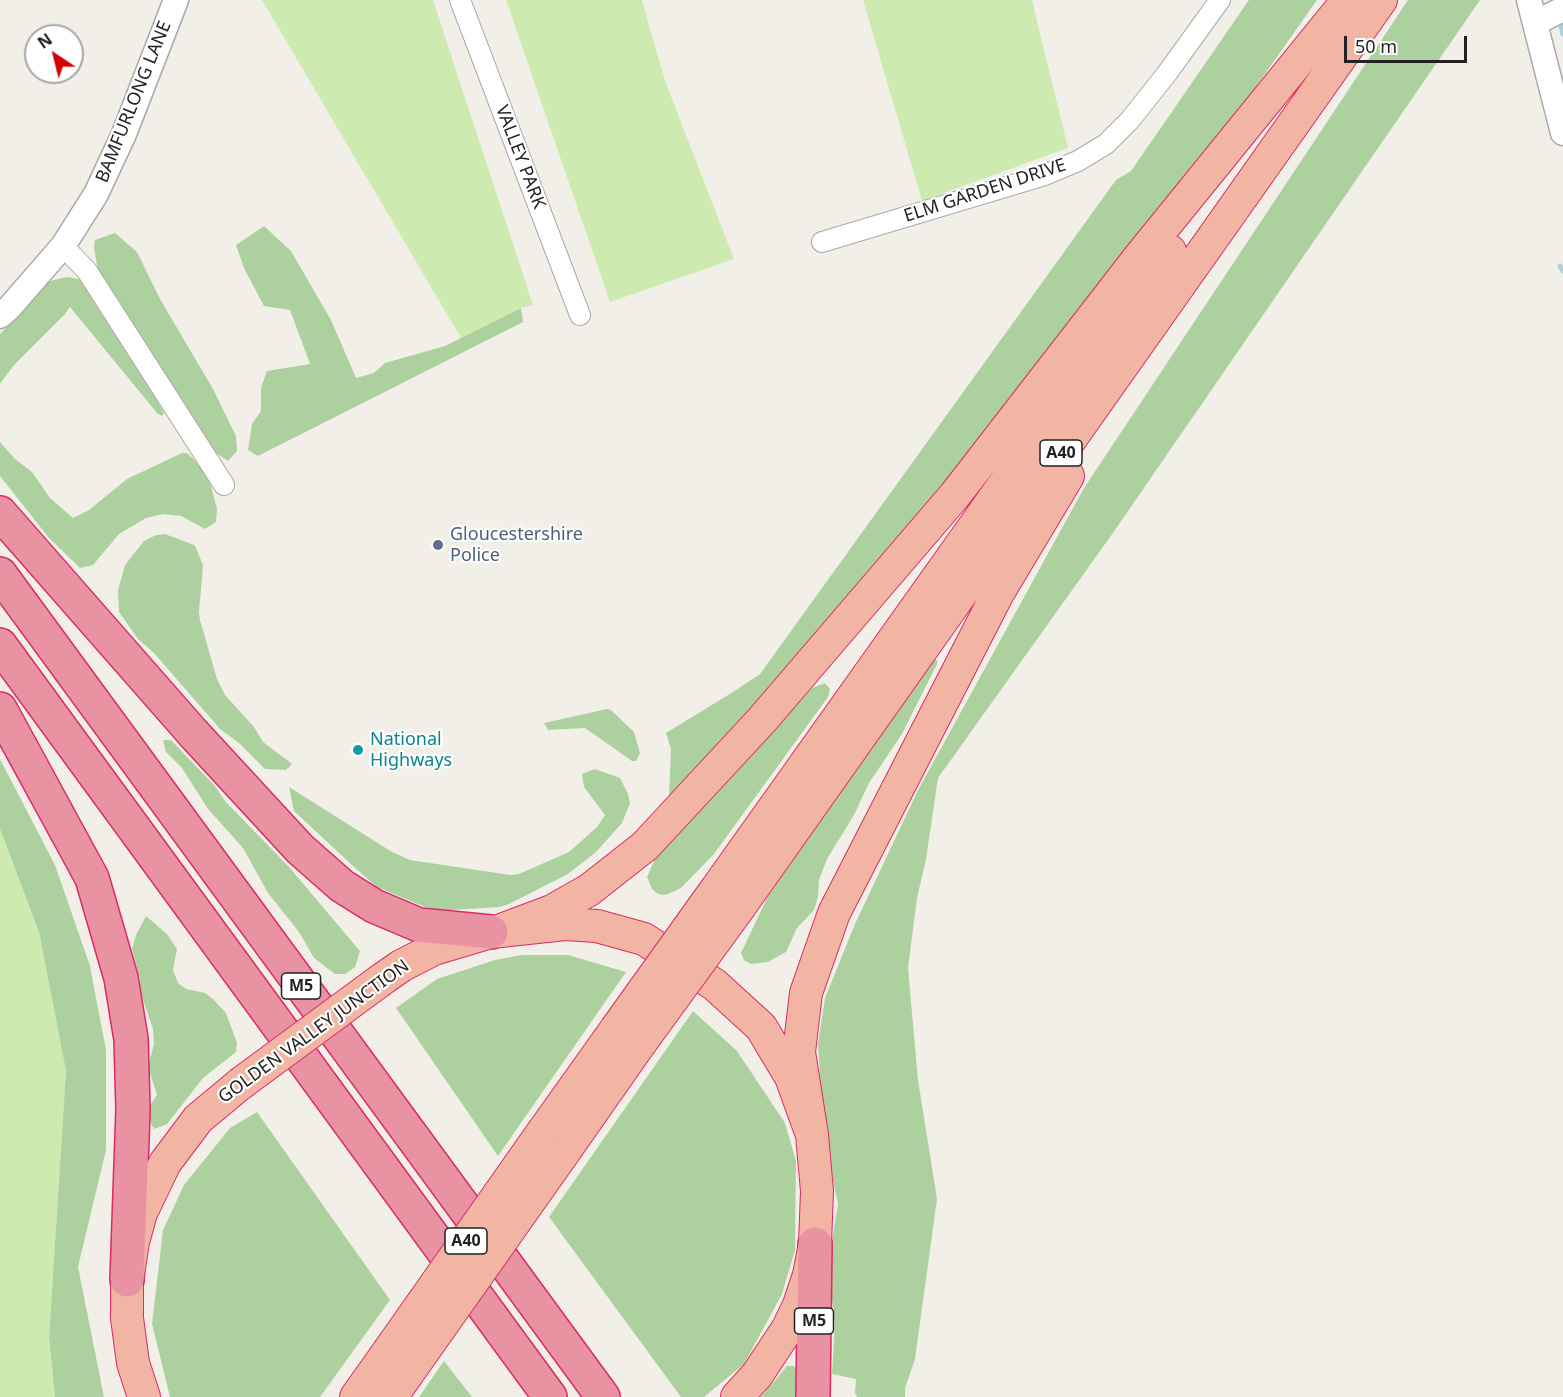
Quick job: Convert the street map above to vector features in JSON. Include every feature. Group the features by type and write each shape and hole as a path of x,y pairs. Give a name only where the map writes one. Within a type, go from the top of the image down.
{"highway":[{"name":"A40","path":"729,896 1349,0"},
{"path":"0,513 193,733 300,849 342,886 374,906 419,925 498,930 552,911 589,890 645,846 762,720 955,495 1141,255 1349,0"},
{"name":"A40","path":"356,1397 395,1375 553,1143 729,896 1212,240 1381,0"},
{"path":"812,1135 799,1052 806,993 834,913 998,593 1212,240"},
{"name":"M5","path":"0,574 603,1397"},
{"name":"M5","path":"0,645 550,1397"},
{"path":"0,709 92,878 121,978 131,1039 133,1109 127,1280"},
{"name":"GOLDEN VALLEY JUNCTION","path":"141,1393 133,1363 127,1318 127,1280 133,1242 141,1213 165,1163 198,1119 240,1084 401,966 434,949 498,930 565,924 597,926 644,939 715,985 761,1027 791,1077 812,1135 817,1191 815,1244 799,1305 788,1329 757,1375 737,1397"},
{"name":"M5","path":"813,1397 815,1244"}],"street":[{"name":"BAMFURLONG LANE","path":"0,316 63,246 96,194 124,134 176,0"},
{"name":"VALLEY PARK","path":"460,0 580,315"},
{"name":"ELM GARDEN DRIVE","path":"822,242 1042,176 1078,161 1106,144 1130,120 1220,0"},
{"path":"1529,0 1563,134"},
{"path":"1535,23 1563,9"},
{"path":"63,246 87,271 224,485"}],"green space":[{"path":"262,0 433,0 533,305 521,308 461,338"},
{"path":"506,0 642,0 665,81 734,259 610,302"},
{"path":"863,0 1032,0 1068,148 922,201"},
{"path":"1249,0 1317,0 1232,121 1018,400 703,764 669,796 671,749 666,733 760,674 1116,180 1131,171"},
{"path":"1408,0 1480,0 1115,530 938,778 926,859 917,898 908,968 918,1080 937,1199 915,1359 905,1388 905,1397 857,1397 856,1379 832,1374 835,1323 828,1266 838,1204 824,1137 818,1044 825,998 855,924 918,790 1084,488"},
{"path":"264,226 291,251 331,320 356,378 374,373 385,363 445,346 521,308 523,322 258,456 248,450 252,424 261,411 261,388 267,371 310,364 290,310 264,306 244,268 236,245"},
{"path":"115,233 137,252 160,299 213,389 236,436 237,451 228,461 201,443 99,275 94,248 95,240"},
{"path":"67,277 79,279 123,340 164,413 162,416 157,413 70,307 14,365 0,384 0,334 50,281"},
{"path":"0,442 15,459 32,472 50,498 73,518 89,510 127,479 182,453 187,453 203,468 210,483 217,509 216,522 205,529 181,516 163,514 146,518 119,534 93,565 80,568 49,538 0,476"},
{"path":"165,534 194,545 196,548 203,565 200,620 217,679 225,695 254,727 263,742 292,764 286,770 265,769 239,743 221,730 154,653 138,639 119,612 118,590 125,565 144,541 156,535"},
{"path":"937,660 902,734 869,783 854,815 827,859 819,880 818,897 814,910 797,928 786,952 768,962 751,964 744,960 741,953 768,896 865,758 918,670 929,661"},
{"path":"825,683 830,689 828,697 714,854 681,888 666,895 658,894 652,889 647,877 658,852 704,806 812,688"},
{"path":"611,710 634,732 640,753 636,761 632,761 585,728 548,730 544,723"},
{"path":"163,740 171,740 215,786 225,801 289,867 360,951 355,967 345,974 335,974 314,958 299,932 268,893 243,848 208,809 182,768 166,752"},
{"path":"0,759 55,865 90,966 106,1050 106,1150 78,1267 104,1397 55,1397 49,1337 66,1071 39,932 0,829"},
{"path":"595,769 620,778 630,803 622,823 596,852 568,874 509,904 500,907 435,911 377,887 294,811 289,787 392,852 410,860 510,875 519,874 569,852 597,827 605,815 584,787 582,774"},
{"path":"0,829 39,932 66,1071 49,1337 55,1397 0,1397"},
{"path":"146,916 167,934 177,949 173,970 178,983 186,989 205,993 213,999 226,1013 237,1043 236,1052 203,1078 167,1124 154,1129 148,1118 150,1105 157,1095 148,1067 154,1044 153,1029 140,991 140,979 132,949"},
{"path":"522,955 568,955 626,972 498,1156 396,1008 437,979 495,960"},
{"path":"693,1011 737,1051 785,1123 796,1161 795,1250 782,1294 744,1364 704,1397 681,1397 549,1217"},
{"path":"257,1112 390,1300 320,1397 170,1397 152,1324 163,1230 184,1185 230,1128"},
{"path":"444,1361 472,1397 419,1397"},
{"path":"787,1366 794,1366 799,1373 796,1397 761,1397"}],"waterway":[{"path":"1559,18 1563,34"},
{"path":"1560,266 1563,271"}],"place":[{"name":"Gloucestershire Police","path":"438,545"},
{"name":"National Highways","path":"358,750"}]}
